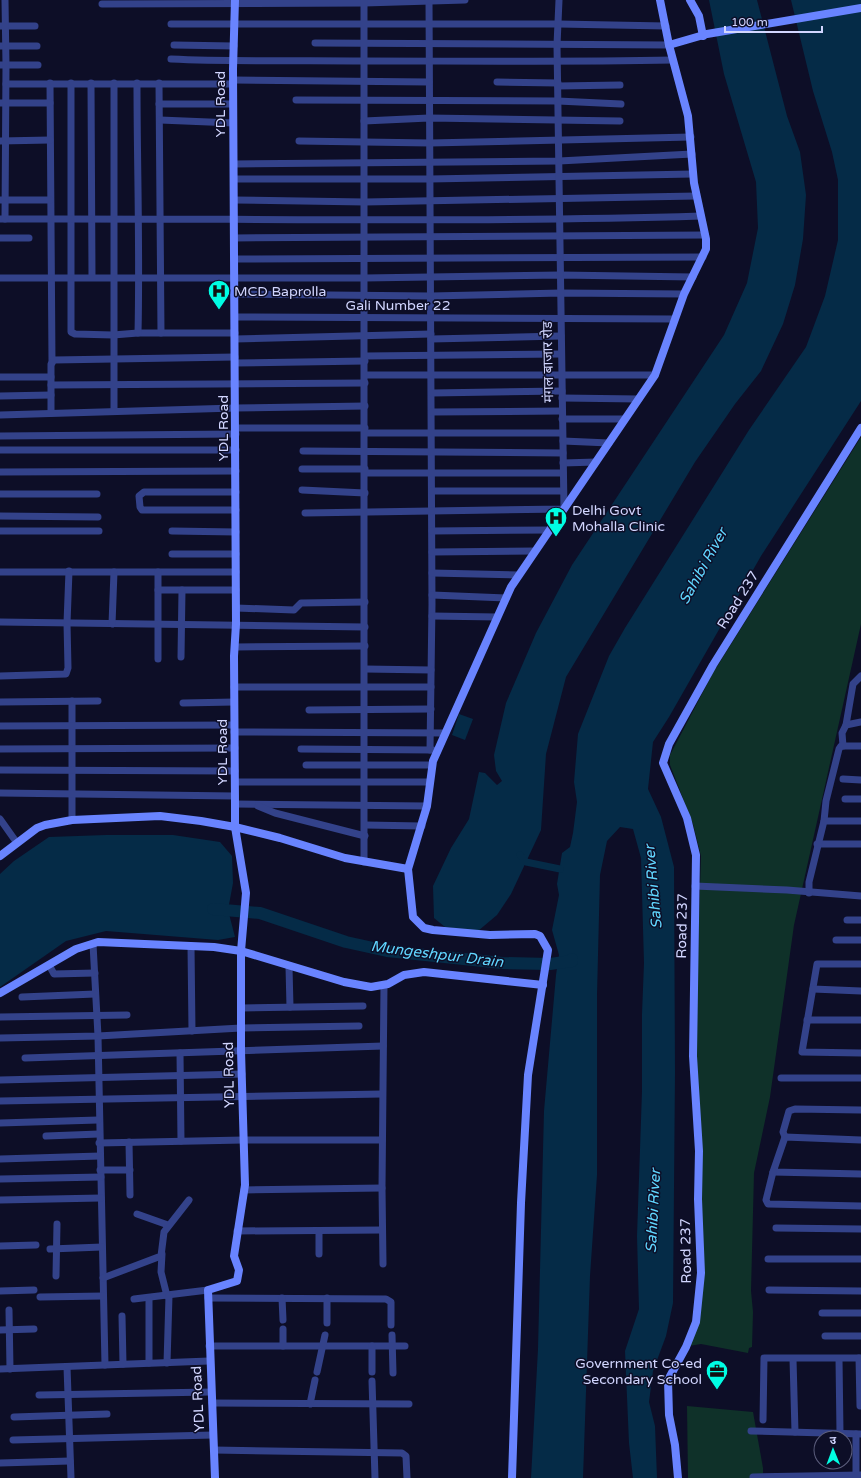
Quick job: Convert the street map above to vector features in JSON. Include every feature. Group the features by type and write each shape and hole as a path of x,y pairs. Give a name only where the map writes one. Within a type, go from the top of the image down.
{"street":[{"path":"5,0 3,65 6,84 3,103 2,219 160,218 234,220 365,219 560,221 701,216"},
{"path":"429,0 432,336 431,732 434,750 427,806 408,869 413,917 424,928 484,935 535,934 540,936 548,950 528,1075 521,1203 512,1478"},
{"path":"102,4 465,0"},
{"name":"मंगल बाजार रोड","path":"559,0 557,63 564,510"},
{"path":"434,750 445,732 497,617 519,575 655,375 684,294 706,249 705,235 696,196 693,174 691,137 687,107 673,60 660,0"},
{"path":"690,0 705,35"},
{"name":"YDL Road","path":"216,1478 209,1361 208,1294 238,1281 239,1270 234,1256 244,1190 241,1051 241,951 245,888 235,827 234,748 236,624 236,431 233,62 235,2"},
{"path":"364,2 364,862"},
{"path":"315,43 669,44 705,35 861,8"},
{"path":"171,24 559,24 666,26"},
{"path":"3,26 35,26"},
{"path":"174,45 234,46"},
{"path":"3,46 37,46"},
{"path":"171,59 233,62 364,60 557,63 673,60"},
{"path":"3,65 38,65"},
{"path":"6,84 429,82"},
{"path":"497,82 620,85"},
{"path":"50,83 51,413"},
{"path":"71,83 71,332 75,334 113,336 138,333 235,336 561,336"},
{"path":"90,83 92,277"},
{"path":"114,83 114,411"},
{"path":"137,83 137,218 139,277 138,333"},
{"path":"159,83 161,333"},
{"path":"296,100 364,99 558,101 621,104"},
{"path":"3,103 50,103"},
{"path":"159,104 233,104"},
{"path":"364,121 429,118 620,121"},
{"path":"160,120 233,123"},
{"path":"299,141 430,143 691,137"},
{"path":"3,141 50,140"},
{"path":"234,164 559,160 692,154"},
{"path":"234,179 430,180 693,174"},
{"path":"234,200 365,202 696,196"},
{"path":"2,200 50,200"},
{"path":"234,238 431,238 705,235"},
{"path":"0,238 28,238"},
{"path":"234,259 365,260 560,257 703,257"},
{"path":"0,278 235,276 365,278 560,275 693,277"},
{"path":"235,294 431,296 560,293 684,294"},
{"name":"Gali Number 22","path":"235,317 561,317 675,319"},
{"path":"52,363 54,360 58,359 365,359 432,356 561,354"},
{"path":"365,375 655,375"},
{"path":"0,377 51,377"},
{"path":"51,385 365,384"},
{"path":"432,393 562,394 639,399"},
{"path":"0,396 51,395"},
{"path":"0,415 235,408 365,406"},
{"path":"432,412 562,411"},
{"path":"562,420 625,419"},
{"name":"Road 237","path":"678,1478 675,1445 669,1415 668,1380 686,1347 696,1322 701,1273 698,1199 699,1151 693,1056 696,855 687,818 664,763 669,744 713,665 861,428"},
{"path":"0,436 236,431 562,433"},
{"path":"562,441 609,442"},
{"path":"0,450 236,450"},
{"path":"303,451 563,453"},
{"path":"563,463 596,462"},
{"path":"302,469 432,473 563,473"},
{"path":"0,472 236,471"},
{"path":"302,490 365,493"},
{"path":"432,491 563,490"},
{"path":"236,492 144,492 139,496 140,507 142,510 236,510"},
{"path":"0,494 97,494"},
{"path":"305,513 564,510"},
{"path":"0,516 98,517"},
{"path":"432,531 550,530"},
{"path":"0,531 99,531"},
{"path":"172,531 236,532"},
{"path":"432,552 535,551"},
{"path":"172,554 236,554"},
{"path":"0,676 66,674 68,668 67,623 70,571"},
{"path":"0,572 236,572"},
{"path":"112,624 114,572"},
{"path":"158,572 158,659"},
{"path":"432,573 519,575"},
{"path":"158,590 236,590"},
{"path":"181,657 182,590"},
{"path":"432,595 506,598"},
{"path":"236,608 294,610 301,603 365,602"},
{"path":"432,616 497,617"},
{"path":"0,622 365,626"},
{"path":"235,646 365,646"},
{"path":"365,669 431,670"},
{"path":"809,893 809,882 817,844 824,821 830,779 839,749 842,746 842,733 846,724 853,684 861,676"},
{"path":"234,687 431,687"},
{"path":"72,701 72,820"},
{"path":"0,702 98,701"},
{"path":"183,703 234,702"},
{"path":"309,710 431,709"},
{"path":"846,724 861,722"},
{"path":"0,726 445,732"},
{"path":"842,746 861,746"},
{"path":"0,749 234,748"},
{"path":"300,749 434,750"},
{"path":"306,765 432,765"},
{"path":"0,770 235,771"},
{"path":"843,779 861,780"},
{"path":"235,782 430,782"},
{"path":"0,793 72,793 235,800 256,805 275,813 365,836"},
{"path":"846,799 861,799"},
{"path":"256,805 427,806"},
{"path":"0,856 42,826 72,820 160,816 235,827 280,838 338,856 408,869"},
{"path":"0,819 18,843"},
{"path":"824,821 861,821"},
{"path":"365,824 422,826"},
{"path":"817,844 861,844"},
{"path":"695,886 861,896"},
{"path":"847,920 861,920"},
{"path":"836,940 861,940"},
{"path":"0,993 76,949 102,942 191,946 241,951 289,967 344,982 371,987 384,986 402,975 424,972 543,986"},
{"path":"93,944 98,1036 98,1120 101,1174 105,1365"},
{"path":"191,946 192,1031"},
{"path":"861,964 817,964 802,1052 861,1053"},
{"path":"49,965 54,974 95,974"},
{"path":"289,967 290,1007"},
{"path":"383,1264 382,1094 384,986"},
{"path":"813,990 861,991"},
{"path":"22,998 95,994"},
{"path":"241,1008 363,1006"},
{"path":"0,1017 127,1015"},
{"path":"807,1020 861,1020"},
{"path":"0,1038 98,1036 241,1028 359,1026"},
{"path":"25,1058 383,1046"},
{"path":"180,1053 181,1141"},
{"path":"0,1080 98,1079 242,1074"},
{"path":"781,1078 861,1078"},
{"path":"0,1101 98,1098 382,1094"},
{"path":"861,1110 795,1108 789,1111 783,1132 785,1137 772,1172 766,1200 768,1204 861,1206"},
{"path":"0,1123 98,1120"},
{"path":"46,1136 99,1134"},
{"path":"785,1137 861,1140"},
{"path":"99,1143 243,1140 382,1140"},
{"path":"129,1142 130,1195"},
{"path":"0,1159 100,1156"},
{"path":"0,1178 101,1174 130,1170"},
{"path":"772,1172 861,1174"},
{"path":"244,1190 382,1188"},
{"path":"0,1200 101,1198"},
{"path":"167,1363 168,1296 161,1272 164,1232 188,1200"},
{"path":"137,1214 168,1225"},
{"path":"56,1276 54,1249 57,1224"},
{"path":"776,1228 861,1229"},
{"path":"237,1231 382,1230"},
{"path":"319,1231 319,1254"},
{"path":"0,1246 36,1245"},
{"path":"54,1249 102,1247"},
{"path":"103,1278 162,1254"},
{"path":"768,1259 861,1259"},
{"path":"0,1290 34,1290"},
{"path":"769,1290 861,1291"},
{"path":"134,1299 208,1294 282,1298 389,1299 391,1304 391,1325"},
{"path":"40,1297 103,1296"},
{"path":"149,1363 150,1298"},
{"path":"282,1298 283,1320"},
{"path":"327,1298 327,1323"},
{"path":"10,1310 10,1369"},
{"path":"822,1313 861,1313"},
{"path":"122,1316 123,1364"},
{"path":"0,1330 34,1329"},
{"path":"283,1329 284,1346"},
{"path":"316,1372 325,1335"},
{"path":"392,1335 393,1373"},
{"path":"824,1336 861,1336"},
{"path":"209,1346 405,1346"},
{"path":"372,1346 372,1372"},
{"path":"763,1420 764,1358 860,1358 860,1406"},
{"path":"793,1359 795,1432"},
{"path":"839,1359 840,1430"},
{"path":"0,1369 209,1361"},
{"path":"67,1366 71,1478"},
{"path":"310,1404 315,1380"},
{"path":"372,1381 373,1453 375,1478"},
{"path":"39,1395 211,1392"},
{"path":"212,1403 409,1404"},
{"path":"14,1417 107,1414"},
{"path":"751,1431 813,1432"},
{"path":"753,1477 858,1476 859,1434"},
{"path":"12,1440 213,1435"},
{"path":"214,1450 402,1453 406,1456 407,1478"},
{"path":"0,1463 70,1461"}],"green space":[{"path":"861,437 861,624 794,925 770,1097 754,1173 751,1291 753,1312 752,1347 749,1348 748,1353 701,1344 689,1346 698,1318 695,1053 701,856 693,824 670,765 670,755 713,673"},
{"path":"687,1406 753,1412 763,1468 763,1478 688,1478"}],"water":[{"path":"709,0 757,0 787,116 800,152 806,195 803,239 795,285 783,324 761,371 735,404 695,462 566,677 546,754 541,830 511,894 497,915 478,931 445,927 434,918 433,886 451,848 469,819 479,772 485,773 497,785 502,781 496,771 494,755 506,703 536,633 572,565 724,335 747,283 758,228 756,182 724,74"},
{"name":"Sahibi River","path":"791,0 861,0 861,401 761,556 669,717 653,742 648,789 661,817 674,867 675,1072 673,1303 666,1336 653,1371 649,1402 655,1426 657,1478 633,1478 629,1443 625,1351 639,1309 637,1236 642,1091 642,1014 644,963 641,858 633,829 620,827 607,841 600,875 597,995 597,1175 590,1276 583,1478 531,1478 538,1349 544,1111 559,955 552,930 559,895 557,884 562,853 570,847 573,833 577,802 574,782 578,734 609,656 625,628 749,430 806,347 825,296 838,240 838,180 832,152 813,91"},
{"path":"459,714 473,719 465,740 452,735"},
{"path":"173,835 220,842 232,856 233,883 228,910 235,937 218,940 106,931 66,941 0,987 0,874 14,861 49,837"}],"waterway":[{"path":"520,855 526,862 560,869"},
{"name":"Mungeshpur Drain","path":"213,909 260,913 346,942 387,951 502,963 550,964 572,961 572,959"}],"place":[{"name":"MCD Baprolla","path":"219,310"},
{"name":"Delhi Govt Mohalla Clinic","path":"556,538"},
{"name":"Government Co-ed Secondary School","path":"717,1390"}]}
